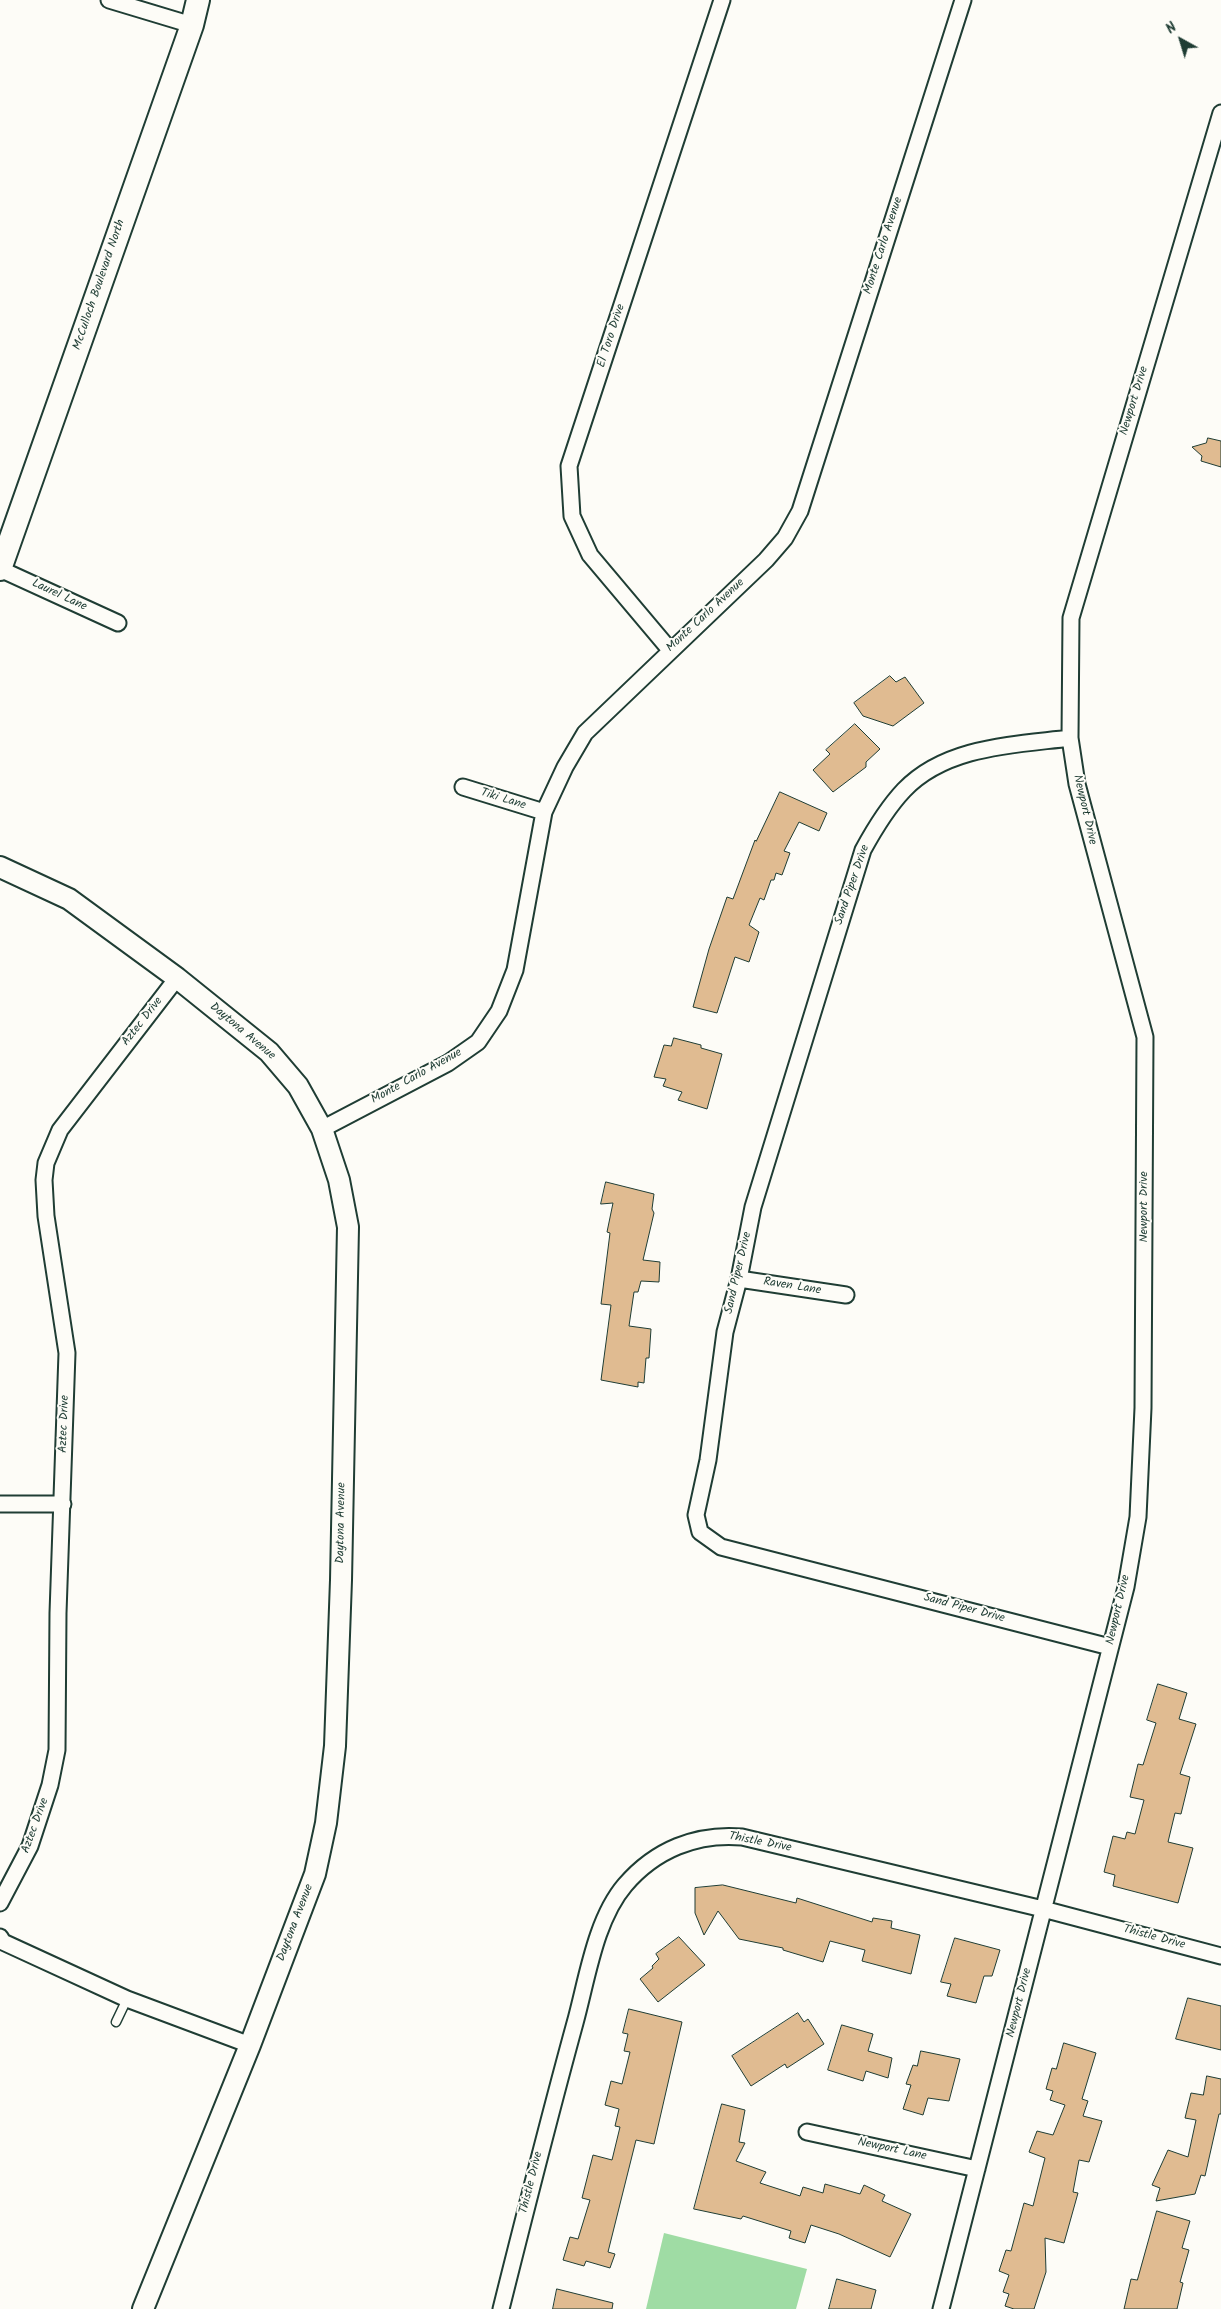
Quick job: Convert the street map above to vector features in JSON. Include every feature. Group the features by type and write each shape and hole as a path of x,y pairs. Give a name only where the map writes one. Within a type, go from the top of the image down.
{"main road":[{"name":"McCulloch Boulevard North","path":"0,569 192,25 198,0"}],"street":[{"path":"109,0 192,25"},
{"name":"El Toro Drive","path":"670,650 590,555 572,516 569,492 569,466 722,0"},
{"name":"Monte Carlo Avenue","path":"322,1129 448,1063 478,1042 499,1011 515,970 544,812 565,767 585,733 766,560 785,538 800,511 963,0"},
{"name":"Newport Drive","path":"941,2309 1126,1586 1138,1517 1143,1408 1145,1037 1101,880 1077,784 1070,738 1071,618 1221,112"},
{"name":"Laurel Lane","path":"0,569 118,623"},
{"name":"Sand Piper Drive","path":"1070,738 983,749 951,760 926,774 906,789 882,818 863,850 776,1124 753,1207 739,1279 725,1332 708,1460 696,1515 700,1532 721,1547 1110,1647"},
{"name":"Tiki Lane","path":"463,787 544,812"},
{"name":"Daytona Avenue","path":"0,867 68,898 177,978 269,1052 298,1086 322,1129 339,1180 348,1226 341,1580 335,1746 326,1822 314,1874 250,2045 143,2309"},
{"name":"Aztec Drive","path":"0,1903 30,1846 50,1784 57,1750 58,1613 67,1353 46,1216 46,1163 60,1130 177,978"},
{"name":"Raven Lane","path":"739,1279 846,1295"},
{"path":"0,1504 63,1504"},
{"name":"Thistle Drive","path":"501,2309 536,2167 601,1928 624,1886 652,1859 680,1844 699,1838 722,1835 742,1837 1043,1909 1221,1956"},
{"path":"0,1937 3,1942 127,1999 250,2045"},
{"name":"Newport Lane","path":"807,2132 977,2169"}],"lane":[{"path":"116,2022 127,1999"}],"green space":[{"path":"664,2233 807,2269 796,2309 646,2309"}],"building":[{"path":"1208,438 1221,441 1221,467 1201,461 1202,456 1192,447 1206,443"},
{"path":"890,676 896,682 905,677 924,703 893,726 863,716 854,703"},
{"path":"855,724 880,749 866,762 866,767 833,792 813,770 830,754 826,750"},
{"path":"780,792 827,813 819,831 799,822 784,851 790,853 782,875 776,873 774,880 771,880 764,900 760,898 749,925 759,932 749,962 735,957 717,1013 693,1007 709,949 727,897 733,899 755,840"},
{"path":"674,1038 701,1045 701,1048 722,1054 707,1109 678,1100 682,1092 663,1086 666,1079 654,1077 664,1045 671,1046"},
{"path":"606,1182 654,1194 652,1209 654,1213 643,1260 660,1262 659,1282 641,1281 638,1292 634,1292 629,1326 651,1329 649,1358 646,1358 644,1383 638,1382 638,1387 601,1380 611,1305 601,1304 610,1233 607,1232 613,1203 601,1204"},
{"path":"1158,1684 1187,1693 1179,1719 1196,1724 1180,1774 1190,1777 1181,1814 1175,1813 1168,1842 1193,1848 1178,1903 1113,1886 1115,1875 1104,1872 1113,1836 1125,1839 1127,1832 1135,1834 1144,1800 1130,1797 1138,1764 1143,1765 1156,1723 1147,1720"},
{"path":"723,1885 796,1903 797,1898 872,1922 873,1918 892,1921 891,1928 920,1935 911,1974 862,1961 865,1950 830,1941 823,1962 783,1950 783,1948 739,1939 718,1911 704,1935 695,1913 695,1888"},
{"path":"679,1937 705,1965 658,2002 640,1979 653,1968 652,1966 659,1959 656,1954"},
{"path":"955,1938 1000,1950 992,1976 984,1976 976,2003 947,1996 951,1984 941,1982"},
{"path":"1188,1998 1221,2006 1221,2050 1176,2039"},
{"path":"629,2009 682,2022 654,2144 636,2140 608,2252 615,2254 610,2268 586,2261 584,2266 563,2260 570,2237 578,2239 590,2200 582,2198 593,2155 612,2160 620,2127 615,2126 619,2109 605,2105 611,2081 622,2084 630,2052 624,2051 628,2034 623,2033"},
{"path":"798,2013 804,2022 808,2019 824,2044 787,2068 785,2064 751,2086 732,2056"},
{"path":"842,2025 873,2034 868,2051 892,2058 888,2078 866,2071 863,2081 828,2070"},
{"path":"1064,2043 1096,2053 1082,2099 1088,2101 1083,2116 1102,2121 1089,2162 1079,2160 1073,2192 1078,2193 1064,2243 1045,2238 1046,2272 1034,2309 1014,2309 1005,2306 1009,2294 1003,2292 1009,2275 999,2271 1006,2250 1011,2251 1024,2203 1033,2206 1045,2158 1029,2152 1037,2131 1053,2135 1065,2105 1050,2100 1053,2091 1046,2089 1052,2068 1056,2069"},
{"path":"921,2051 960,2059 949,2101 928,2098 923,2115 903,2109 911,2085 906,2084 913,2065 917,2066"},
{"path":"1207,2076 1221,2079 1221,2114 1219,2114 1205,2176 1201,2175 1195,2194 1156,2201 1160,2188 1152,2185 1168,2150 1188,2157 1196,2120 1185,2118 1191,2093 1203,2095"},
{"path":"722,2104 745,2110 739,2142 745,2143 736,2161 766,2172 760,2183 800,2196 803,2187 823,2193 825,2184 860,2194 864,2185 885,2195 882,2201 911,2214 890,2257 839,2234 811,2225 805,2243 789,2238 791,2231 743,2216 741,2219 694,2209"},
{"path":"1157,2211 1190,2221 1182,2248 1189,2250 1180,2282 1183,2283 1177,2309 1124,2309 1131,2279 1137,2280"},
{"path":"837,2279 876,2290 871,2309 829,2309"},
{"path":"557,2289 613,2303 612,2309 553,2309"}]}
